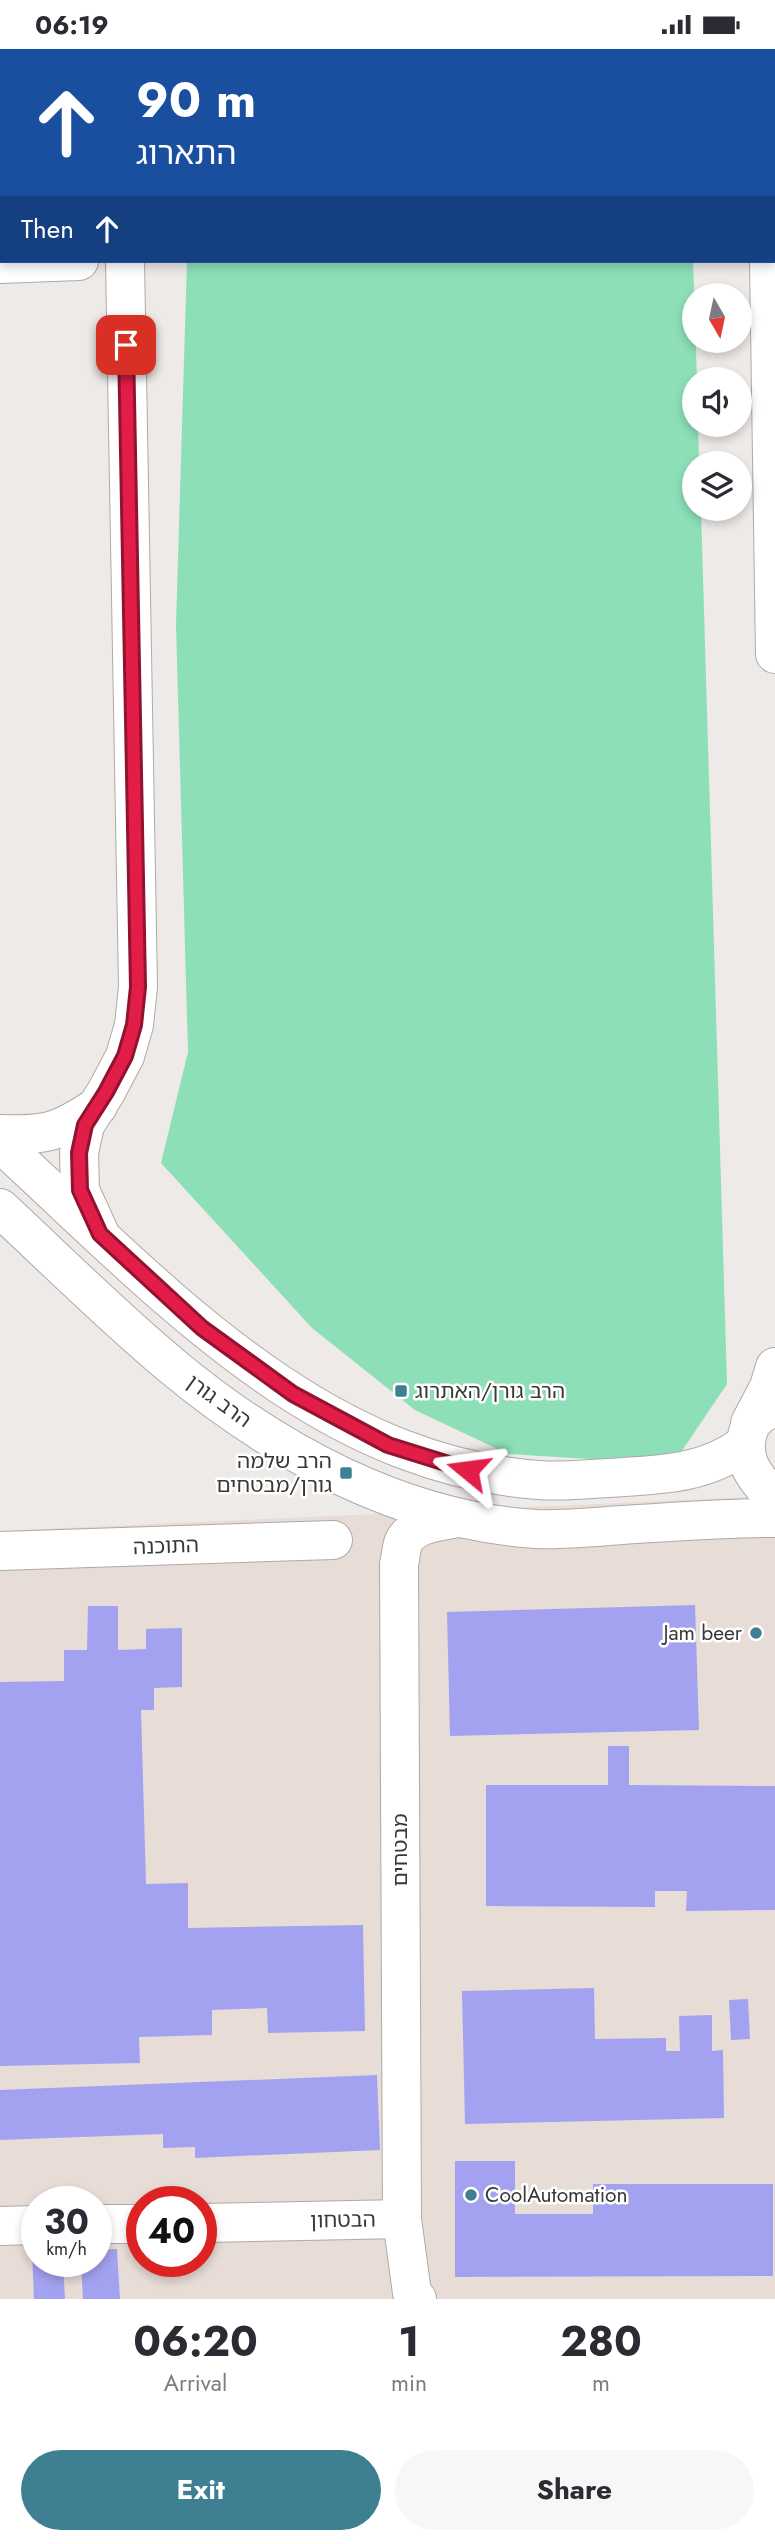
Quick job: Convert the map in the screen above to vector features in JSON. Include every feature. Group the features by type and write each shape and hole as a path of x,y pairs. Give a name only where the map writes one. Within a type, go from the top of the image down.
{"street":[{"path":"0,264 26,263"},
{"path":"100,1234 80,1190 79,1153 85,1125 125,1056 134,1025 138,987 125,263"},
{"path":"769,263 775,654"},
{"path":"0,1134 30,1136 51,1133 97,1106"},
{"path":"0,1143 202,1328 293,1394 388,1445 468,1470 540,1481 573,1480 680,1473 702,1467 733,1453 757,1425"},
{"name":"הרב גורן","path":"0,1208 171,1365 267,1436 368,1489 457,1518 538,1529 775,1518"},
{"path":"775,1367 746,1461 756,1479 775,1500"},
{"name":"מבטחים","path":"402,2219 399,1564 404,1541 414,1531 426,1524 457,1518"},
{"name":"התוכנה","path":"0,1551 332,1540"},
{"name":"הבטחון","path":"217,2223 402,2219 412,2293 417,2299"},
{"path":"0,2226 21,2225"}],"shaded area":[{"path":"775,1496 775,2299 0,2299 0,1531"}],"green space":[{"path":"187,263 693,263 694,283 682,283 682,353 696,353 697,367 682,367 682,437 698,437 699,451 682,451 682,521 701,521 727,1384 673,1464 508,1454 415,1410 312,1328 161,1163 188,1052 176,625"}],"building":[{"path":"695,1605 699,1730 450,1736 447,1612"},
{"path":"88,1606 118,1606 118,1650 146,1649 146,1629 182,1628 182,1687 154,1688 154,1710 141,1710 146,1884 188,1883 188,1928 363,1925 365,2031 268,2033 267,2008 212,2010 212,2035 139,2037 140,2063 0,2066 0,1682 64,1681 64,1650 87,1650"},
{"path":"608,1746 629,1746 629,1785 775,1786 775,1910 686,1911 687,1891 655,1891 655,1907 486,1906 486,1785 608,1785"},
{"path":"594,1988 595,2039 666,2038 666,2051 680,2051 679,2016 712,2015 712,2051 723,2050 724,2118 465,2124 462,1991"},
{"path":"748,1999 750,2039 731,2040 729,2000"},
{"path":"377,2075 380,2150 195,2158 195,2147 163,2148 163,2134 0,2140 0,2090"},
{"path":"455,2161 515,2161 515,2214 593,2214 593,2184 773,2184 773,2276 455,2277"},
{"path":"112,2249 117,2249 120,2299 83,2299 82,2277 112,2277"},
{"path":"33,2277 64,2277 65,2299 34,2299"}],"place":[{"name":"הרב גורן/האתרוג","path":"401,1391"},
{"name":"הרב שלמה גורן/מבטחים","path":"346,1473"},
{"name":"Jam beer","path":"756,1633"},
{"name":"CoolAutomation","path":"471,2195"}],"route":[{"path":"126,345 138,987 134,1025 125,1056 85,1125 79,1153 80,1190 100,1234 202,1328 241,1358 293,1394 388,1445 468,1470"}]}
